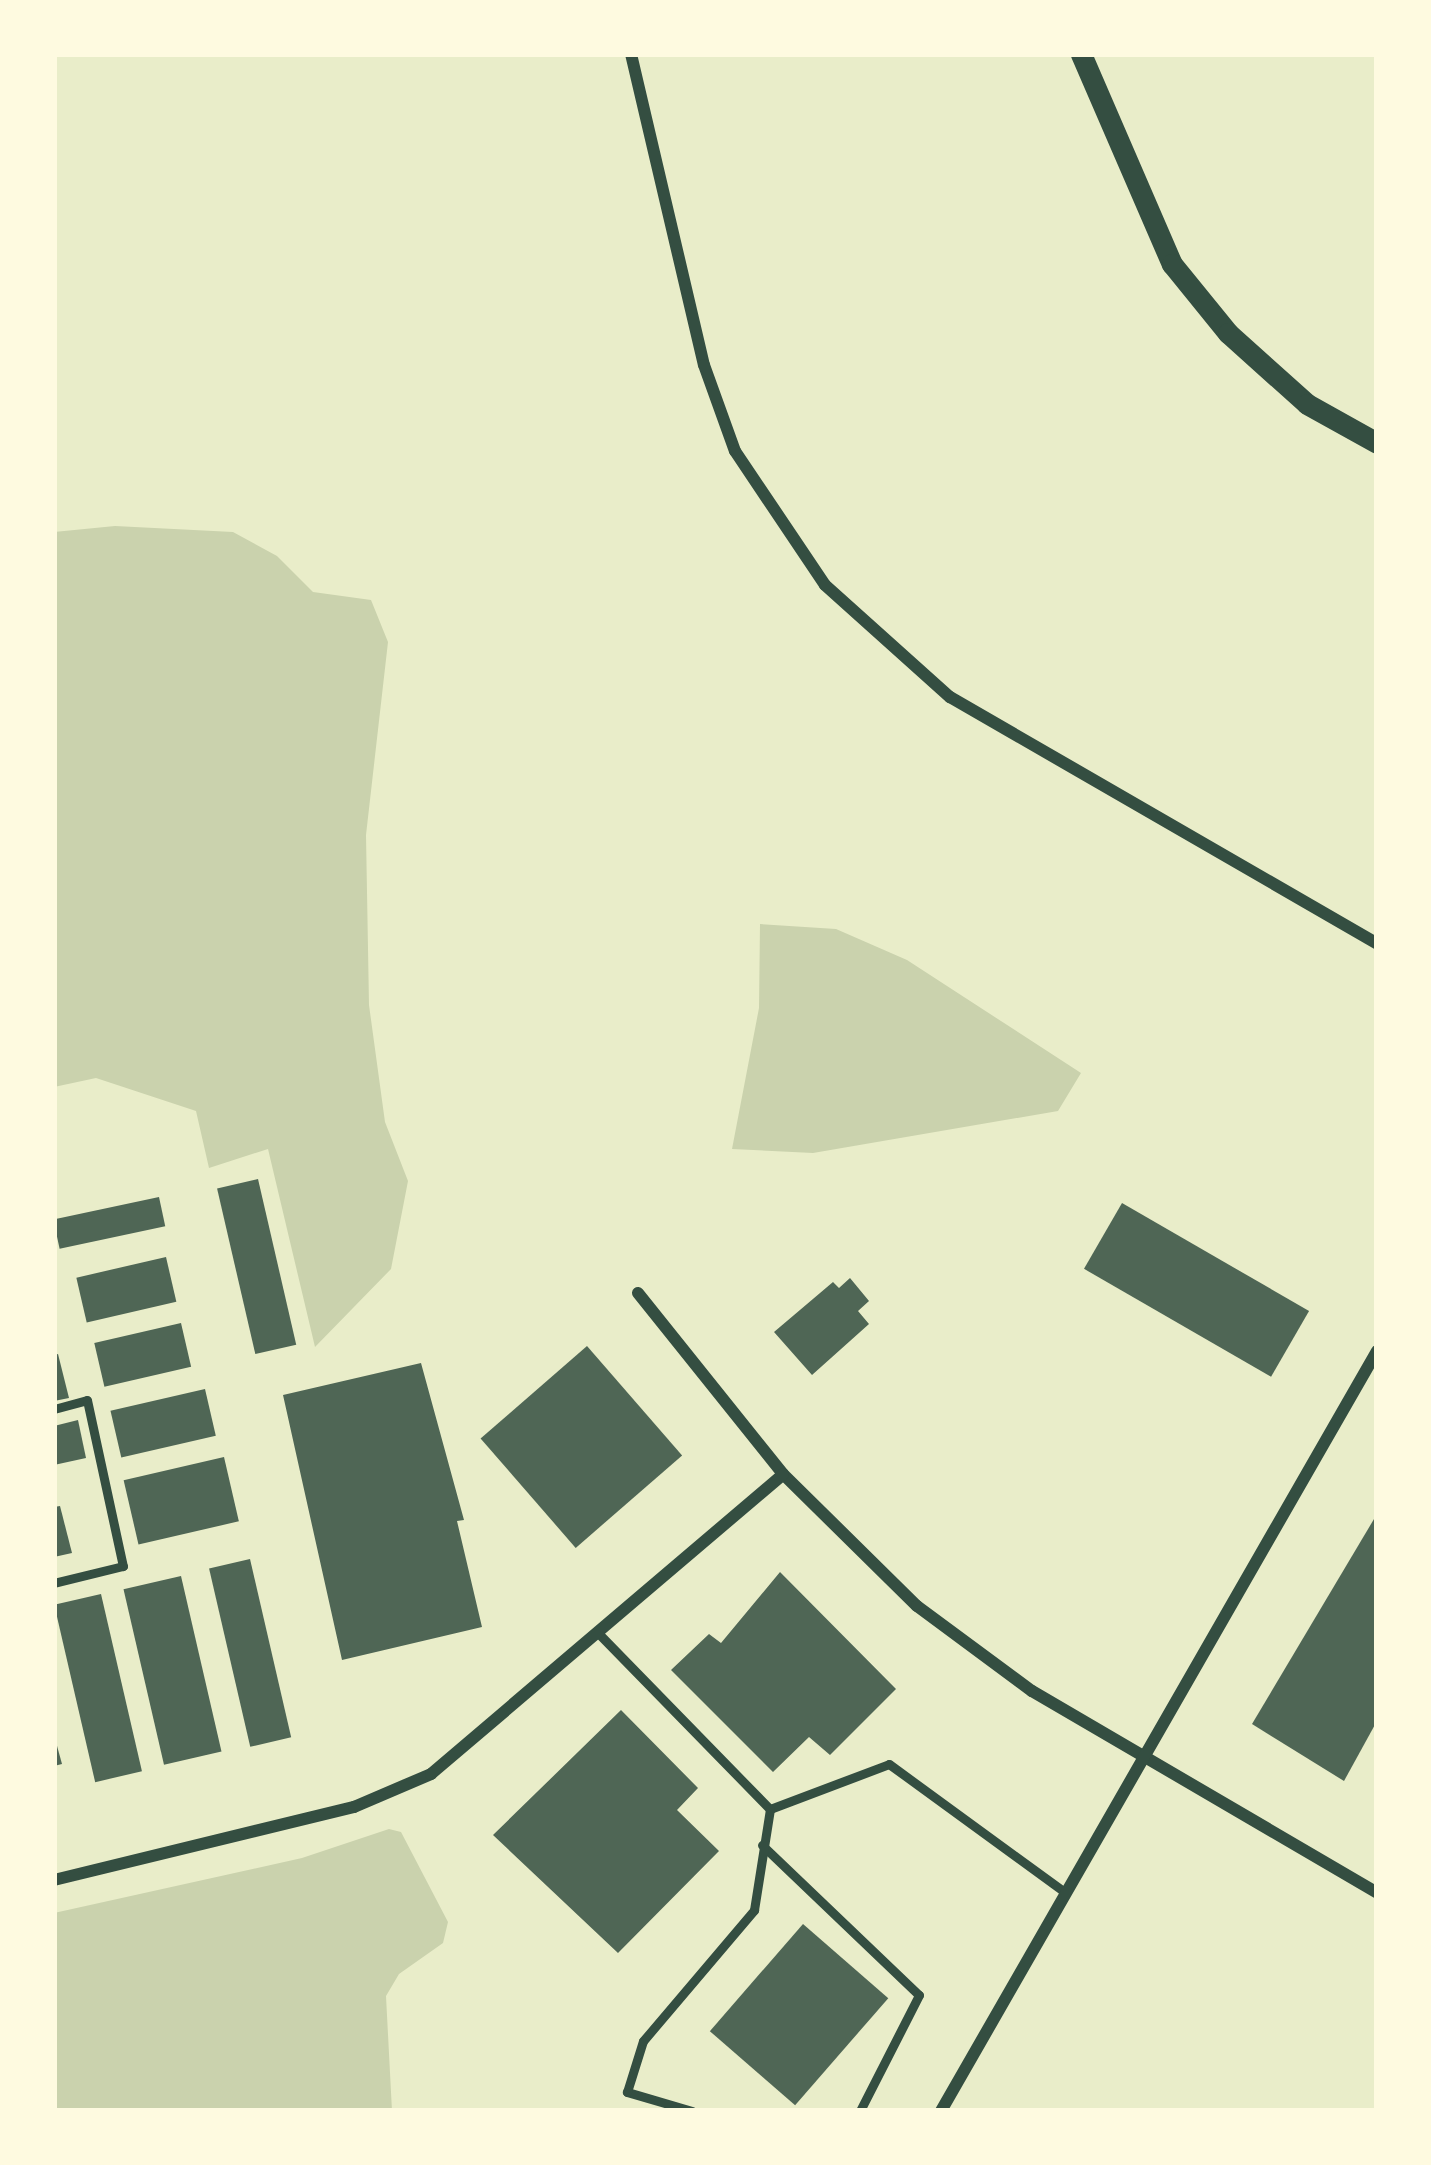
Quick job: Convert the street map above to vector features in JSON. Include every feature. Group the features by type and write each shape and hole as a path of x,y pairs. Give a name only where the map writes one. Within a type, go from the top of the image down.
{"street":[{"path":"632,54 704,365 735,451 825,586 950,698 1377,944"},
{"path":"1081,54 1172,264 1228,333 1307,404 1377,443"},
{"path":"638,1293 783,1474 917,1606 1032,1691 1377,1894"},
{"path":"941,2111 1140,1755 1377,1351"},
{"path":"54,1880 354,1807 431,1774 600,1635 783,1474"}],"lane":[{"path":"54,1408 87,1400 123,1566 54,1583"},
{"path":"600,1635 770,1809"},
{"path":"770,1809 889,1764 1063,1891"},
{"path":"692,2111 627,2092 643,2041 754,1910 770,1809"},
{"path":"762,1846 919,1995 860,2111"}],"green space":[{"path":"115,526 233,532 277,556 313,592 371,600 388,642 366,835 369,1005 385,1122 408,1181 391,1269 315,1347 268,1149 209,1168 196,1111 96,1078 54,1087 54,532"},
{"path":"760,924 836,929 907,960 1081,1073 1058,1111 813,1153 732,1149 759,1008"},
{"path":"389,1829 401,1832 448,1922 443,1943 399,1974 386,1996 392,2111 54,2111 54,1913 302,1858"}],"building":[{"path":"258,1179 296,1345 255,1354 217,1188"},
{"path":"159,1197 165,1226 60,1249 54,1219"},
{"path":"1122,1203 1309,1311 1271,1377 1084,1269"},
{"path":"166,1257 176,1302 87,1323 76,1278"},
{"path":"850,1278 869,1301 858,1311 869,1324 812,1375 774,1332 833,1282 839,1288"},
{"path":"181,1323 191,1367 104,1387 94,1343"},
{"path":"587,1346 682,1455 576,1548 481,1439"},
{"path":"58,1354 69,1398 54,1401 54,1355"},
{"path":"421,1363 464,1520 457,1521 482,1627 342,1660 283,1395"},
{"path":"205,1389 216,1436 121,1458 110,1411"},
{"path":"78,1420 86,1458 54,1465 54,1426"},
{"path":"224,1457 239,1521 138,1544 124,1480"},
{"path":"60,1506 72,1553 54,1557 54,1507"},
{"path":"1377,1514 1377,1721 1344,1781 1252,1724"},
{"path":"250,1559 291,1737 250,1747 209,1568"},
{"path":"780,1572 896,1689 830,1755 809,1737 773,1772 671,1670 709,1634 721,1643"},
{"path":"181,1576 221,1751 164,1765 124,1589"},
{"path":"101,1594 142,1771 95,1782 54,1605"},
{"path":"621,1710 698,1788 677,1810 719,1851 618,1953 493,1835"},
{"path":"54,1735 62,1764 54,1766"},
{"path":"803,1924 888,1998 795,2105 710,2031"}]}
